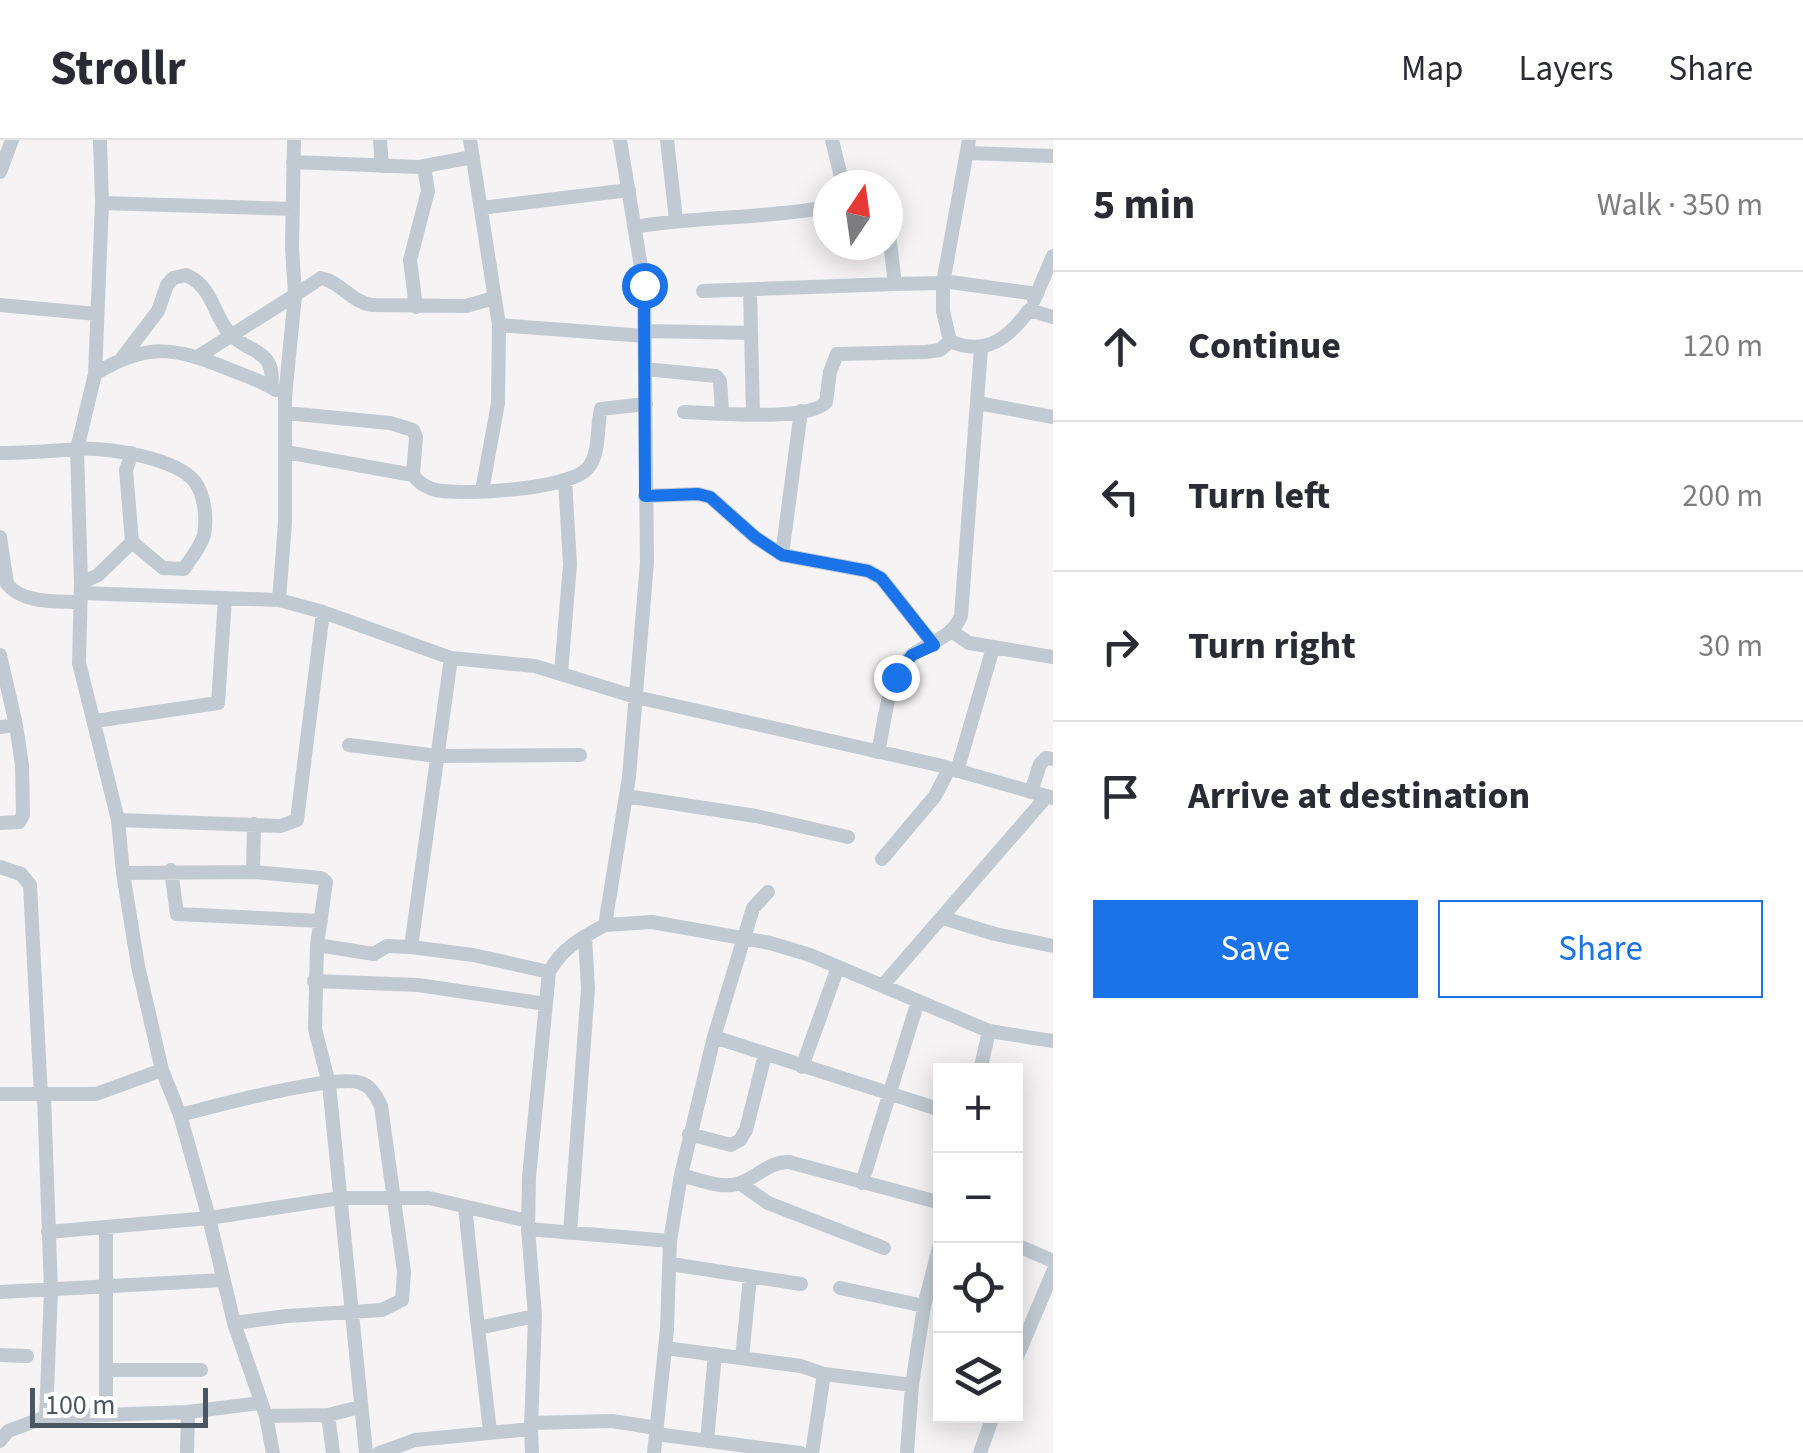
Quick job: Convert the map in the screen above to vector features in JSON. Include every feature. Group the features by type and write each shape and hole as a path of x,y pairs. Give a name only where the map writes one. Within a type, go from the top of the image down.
{"street":[{"path":"0,169 12,140"},
{"path":"100,140 102,203 95,374 77,449 79,664 118,820 122,873 138,966 162,1070 180,1115 234,1323 263,1409 273,1453"},
{"path":"279,600 294,295 294,140"},
{"path":"380,140 382,166"},
{"path":"472,140 498,325 498,404 482,492"},
{"path":"605,925 626,796 647,562 644,285 620,140"},
{"path":"666,140 676,220"},
{"path":"832,140 839,170"},
{"path":"950,341 942,311 943,282 968,146 1053,156"},
{"path":"293,162 424,167 473,157"},
{"path":"416,306 410,260 428,192 424,167"},
{"path":"481,208 629,190"},
{"path":"102,203 292,208"},
{"path":"634,227 813,209"},
{"path":"950,341 982,348 1002,338 1029,310 1053,256"},
{"path":"892,260 895,284"},
{"path":"122,358 158,310 167,285 181,275 197,280 206,289 230,335 258,350 269,364 271,386"},
{"path":"199,356 321,278 334,282 365,304 466,306 494,298"},
{"path":"703,291 943,282 1037,294"},
{"path":"750,290 753,414"},
{"path":"0,305 98,314"},
{"path":"1029,310 1053,317"},
{"path":"498,325 645,333 751,333"},
{"path":"684,412 753,414 823,407 837,354 926,352 940,350 950,341"},
{"path":"878,752 896,677 912,655 934,645 958,624 963,605 982,348"},
{"path":"95,374 122,358 151,350 199,356 271,386 286,405 413,430 413,476"},
{"path":"645,369 716,376 720,381 722,414"},
{"path":"978,403 1053,417"},
{"path":"286,452 413,476 434,490 482,492 565,480 583,473 594,458 601,409 646,404"},
{"path":"782,555 801,411"},
{"path":"0,453 77,449 132,453 181,470 194,479 204,505 204,536 184,569 163,568 132,542 126,470 132,453"},
{"path":"561,673 570,564 565,480"},
{"path":"645,496 710,497 782,555 868,571 881,578 934,645"},
{"path":"0,538 7,584 11,590 36,598 81,593 279,600 452,658 534,666 636,697 1050,796 883,985"},
{"path":"81,593 132,542"},
{"path":"95,721 218,703 225,598"},
{"path":"118,820 281,826 297,820 322,612"},
{"path":"950,631 969,643 1053,657"},
{"path":"882,859 953,770 993,648"},
{"path":"0,655 8,726 22,765 23,815 19,822 0,823"},
{"path":"411,947 452,658"},
{"path":"348,745 438,756 580,755"},
{"path":"1030,792 1040,764 1046,758 1053,759"},
{"path":"626,796 756,816 848,837"},
{"path":"254,824 254,872"},
{"path":"0,868 21,874 30,885 51,1290 46,1417"},
{"path":"171,870 176,914 321,920"},
{"path":"122,873 254,872 324,879 314,981 315,1029 329,1084 366,1453"},
{"path":"654,1453 665,1348 670,1241 680,1176 714,1037 753,908 768,892"},
{"path":"943,918 1053,946"},
{"path":"532,1453 535,1316 528,1225 529,1177 549,972 560,955 605,925 645,921 770,943 838,966 989,1031 1053,1041"},
{"path":"570,1233 588,988 585,936"},
{"path":"317,945 374,954 388,946 411,947 549,972"},
{"path":"802,1067 838,966"},
{"path":"314,981 418,985 546,1004"},
{"path":"862,1183 918,1001"},
{"path":"982,1063 989,1031"},
{"path":"714,1037 933,1108"},
{"path":"689,1134 731,1145 740,1140 765,1054"},
{"path":"0,1094 96,1094 162,1070"},
{"path":"180,1115 302,1087 355,1081 377,1097 404,1272 402,1300 382,1310 234,1323"},
{"path":"680,1176 730,1186 741,1184 775,1162 806,1166 933,1201"},
{"path":"741,1184 768,1203 884,1248"},
{"path":"48,1232 209,1218 340,1198 429,1198 570,1233 670,1241"},
{"path":"465,1207 490,1431"},
{"path":"106,1227 106,1415"},
{"path":"907,1453 924,1306 939,1243"},
{"path":"1023,1248 1053,1261"},
{"path":"670,1264 801,1284"},
{"path":"1023,1343 1053,1272"},
{"path":"742,1358 750,1276"},
{"path":"0,1292 223,1280"},
{"path":"840,1288 924,1306"},
{"path":"478,1328 535,1316"},
{"path":"665,1348 912,1385"},
{"path":"707,1440 715,1354"},
{"path":"0,1356 27,1356"},
{"path":"106,1370 201,1370"},
{"path":"812,1453 824,1374"},
{"path":"0,1441 8,1431 46,1417 263,1409 328,1415 360,1407"},
{"path":"187,1453 188,1412"},
{"path":"328,1415 333,1453"},
{"path":"379,1453 415,1440 612,1421 738,1449 800,1453"},
{"path":"980,1453 991,1423"}],"route":[{"path":"644,285 645,496 710,497 782,555 868,571 881,578 934,645 912,655 896,677"}]}
